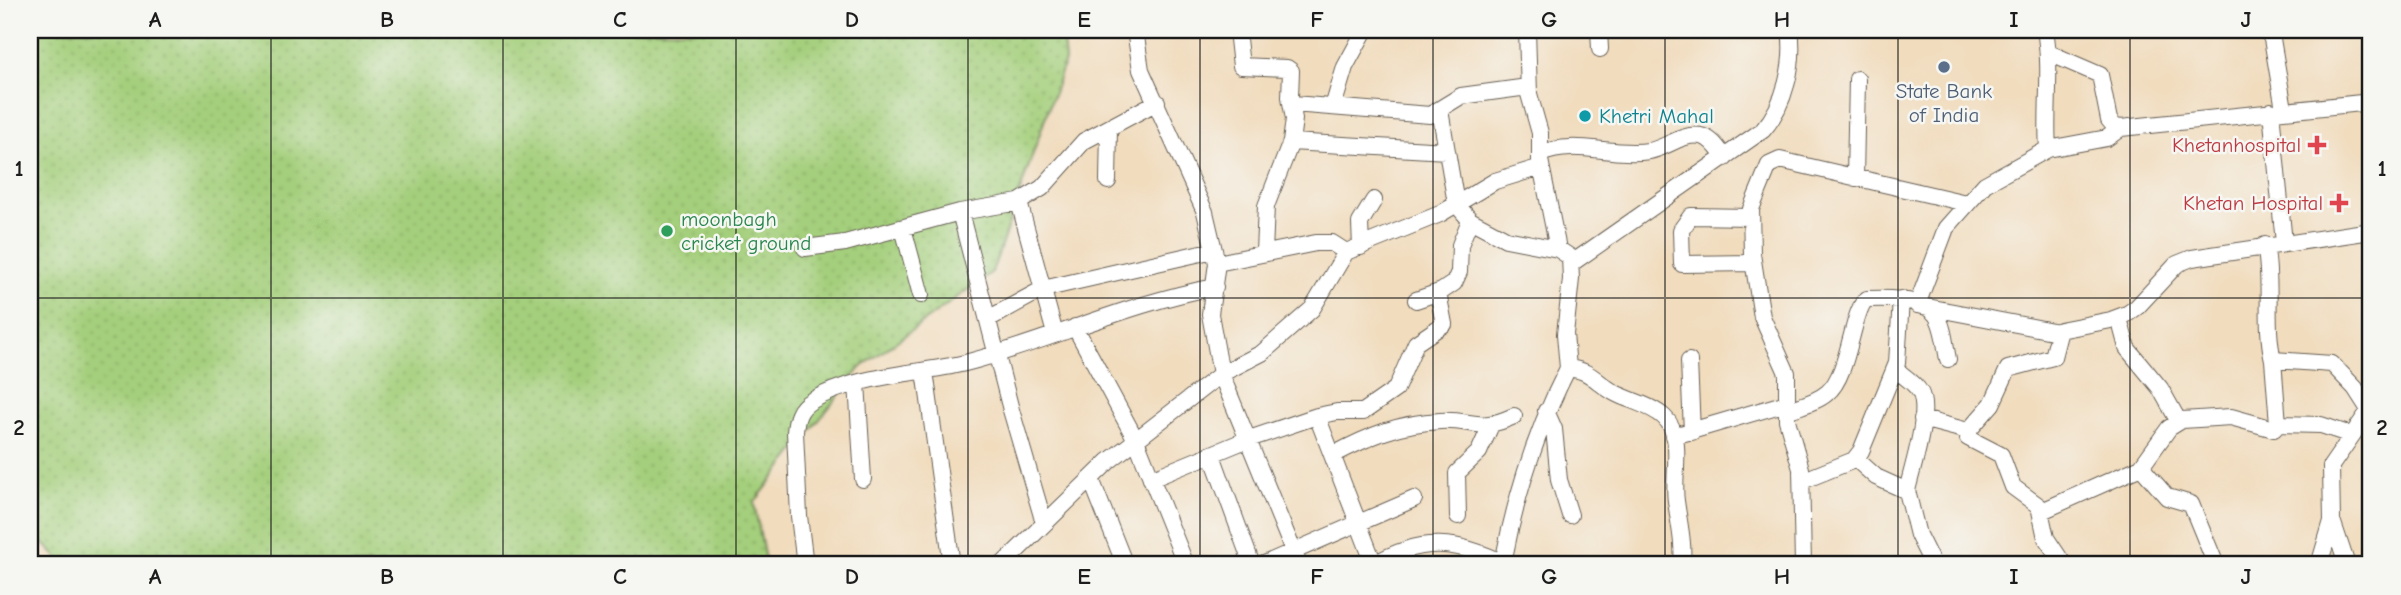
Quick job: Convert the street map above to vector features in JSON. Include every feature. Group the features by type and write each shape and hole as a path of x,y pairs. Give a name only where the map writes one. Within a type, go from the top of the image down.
{"street":[{"path":"1135,30 1141,70 1205,212 1216,256 1215,287 1210,314 1220,374 1296,559"},
{"path":"1237,30 1240,65 1289,68 1295,115 1291,142 1269,192 1264,252"},
{"path":"1333,107 1345,67 1365,30"},
{"path":"1527,30 1528,87 1540,133 1540,161 1558,249"},
{"path":"1599,30 1600,49"},
{"path":"1572,263 1755,138 1770,122 1781,99 1790,68 1790,30"},
{"path":"2045,30 2049,53 2045,118 2048,149"},
{"path":"2267,30 2272,39 2278,110 2284,243"},
{"path":"2049,53 2101,75 2109,120 2115,127 2121,128 2371,102"},
{"path":"1855,178 1857,79"},
{"path":"1293,104 1430,115 1461,96 1528,87"},
{"path":"805,248 845,243 960,212 1019,202 1042,188 1074,149 1157,102"},
{"path":"1317,416 1360,523 1373,565 1409,548 1433,544 1464,546 1479,559 1505,564 1521,480 1546,411 1568,368 1565,334 1572,263 1570,257 1558,249 1518,244 1470,220 1456,204 1440,110"},
{"path":"1108,181 1109,128"},
{"path":"1802,481 1856,459 1895,369 1909,302 1946,228 1966,203 1999,175 2048,149 2107,138 2121,128"},
{"path":"988,319 1043,289 1216,256 1264,252 1316,243 1332,243 1354,249 1440,214 1495,181 1567,147 1647,151 1680,138 1701,136 1711,141 1725,158"},
{"path":"1755,138 1771,162"},
{"path":"1291,142 1447,150"},
{"path":"1771,162 1780,160 1966,203"},
{"path":"1771,162 1750,217 1752,263 1762,317 1787,373 1788,429 1799,457 1802,481 1800,536 1803,565"},
{"path":"1676,191 1691,216"},
{"path":"1002,565 1091,479 1136,440 1220,374 1262,353 1312,309 1354,249 1360,223 1374,200"},
{"path":"1019,202 1055,334"},
{"path":"960,212 1044,523"},
{"path":"1691,216 1750,217"},
{"path":"1691,216 1681,230 1682,264 1752,263"},
{"path":"1416,300 1449,288 1457,278 1460,245 1470,220"},
{"path":"903,228 921,295"},
{"path":"1674,436 1824,396 1832,388 1854,338 1861,303 1871,299 1909,302 2058,332 2066,328 2119,318 2137,307 2170,271 2184,260 2265,245 2371,231"},
{"path":"2042,511 2141,467 2169,428 2179,422 2231,417 2274,429 2278,424 2268,318 2270,279 2265,245"},
{"path":"805,565 799,516 796,419 809,401 857,383 997,354 1138,304 1215,287"},
{"path":"1151,479 1246,440 1317,416 1342,411 1361,413 1396,389 1416,343 1444,324 1438,293"},
{"path":"1909,302 1938,317 1948,359"},
{"path":"2119,318 2127,348 2160,388 2179,422"},
{"path":"1075,327 1136,440 1186,565"},
{"path":"1968,431 1992,404 2008,369 2053,357 2058,332"},
{"path":"2273,360 2332,364 2355,388 2371,411 2331,466 2332,521 2319,565"},
{"path":"1689,361 1692,432"},
{"path":"1568,368 1590,373 1611,391 1656,411 1670,424 1674,436 1675,498 1684,539 1682,565"},
{"path":"1895,369 1921,393 1922,419 1907,491 1918,535 1933,565"},
{"path":"925,371 952,565"},
{"path":"857,383 863,479"},
{"path":"1546,411 1554,429 1559,480 1570,515"},
{"path":"1333,455 1375,433 1407,424 1441,421 1491,425 1514,415"},
{"path":"1922,419 1968,431"},
{"path":"2278,424 2320,425 2351,435"},
{"path":"1458,516 1457,473 1479,452 1491,425"},
{"path":"1968,431 1970,440 2001,455 2013,488 2039,506 2046,538 2064,565"},
{"path":"1212,455 1252,565"},
{"path":"1856,459 1877,477 1907,491"},
{"path":"2141,467 2166,497 2191,504 2216,565"},
{"path":"1091,479 1125,565"},
{"path":"1262,565 1296,559 1360,523 1415,499"},
{"path":"2332,521 2347,565"}],"green space":[{"path":"30,30 1062,30 1065,61 992,272 860,368 754,503 766,565 65,565 30,530"}],"place":[{"name":"State Bank of India","path":"1944,67"},
{"name":"Khetri Mahal","path":"1585,116"},
{"name":"Khetanhospital","path":"2317,145"},
{"name":"Khetan Hospital","path":"2339,203"},
{"name":"moonbagh cricket ground","path":"667,231"}]}
